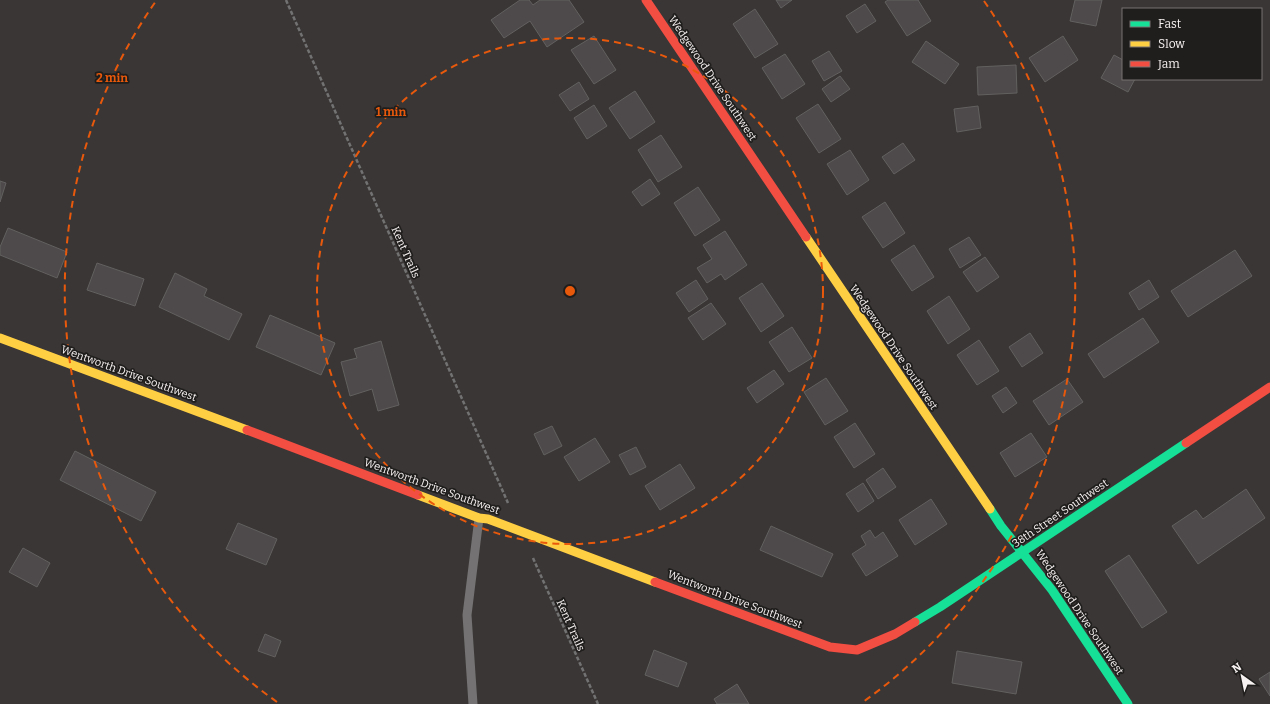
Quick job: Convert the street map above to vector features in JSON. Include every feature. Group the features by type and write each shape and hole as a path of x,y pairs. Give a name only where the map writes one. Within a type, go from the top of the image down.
{"street":[{"name":"Wedgewood Drive Southwest","path":"646,0 1001,526 1024,552 1081,633 1128,704"},
{"name":"Wentworth Drive Southwest","path":"0,338 479,518 488,519 830,647 857,650"},
{"name":"38th Street Southwest","path":"857,650 895,634 940,607 1270,388"}],"lane":[{"path":"473,704 466,615 479,518"}],"path":[{"name":"Kent Trails","path":"286,0 508,504"},
{"name":"Kent Trails","path":"530,552 598,704"}],"building":[{"path":"520,0 529,0 533,5 540,0 569,0 584,22 547,47 530,21 504,38 491,20"},
{"path":"776,0 792,0 781,8"},
{"path":"888,0 918,0 931,21 907,36 885,2"},
{"path":"1075,0 1102,0 1096,26 1070,21"},
{"path":"865,4 876,21 857,33 846,16"},
{"path":"755,9 778,44 755,58 733,24"},
{"path":"594,36 616,70 594,84 571,50"},
{"path":"1063,36 1078,60 1045,82 1029,58"},
{"path":"926,41 959,64 945,84 912,62"},
{"path":"829,51 842,71 824,81 812,61"},
{"path":"785,54 805,84 782,99 762,68"},
{"path":"1114,55 1122,59 1122,80 1134,80 1128,92 1101,78"},
{"path":"1016,65 1017,93 978,95 977,67"},
{"path":"840,76 850,89 831,102 822,89"},
{"path":"579,82 589,99 570,111 559,95"},
{"path":"635,91 655,122 630,139 609,108"},
{"path":"818,104 841,139 819,153 796,118"},
{"path":"594,105 607,126 587,139 574,118"},
{"path":"978,106 981,128 957,132 954,109"},
{"path":"661,135 682,167 658,182 638,150"},
{"path":"903,143 915,160 894,174 882,157"},
{"path":"850,150 869,180 847,195 827,164"},
{"path":"650,179 660,194 642,206 632,192"},
{"path":"0,181 6,183 0,202"},
{"path":"698,187 720,220 695,236 674,203"},
{"path":"885,202 905,233 883,248 862,217"},
{"path":"8,228 67,252 57,278 0,255 0,247"},
{"path":"725,231 747,265 725,280 721,274 707,283 697,268 712,259 703,245"},
{"path":"969,237 981,255 960,268 949,249"},
{"path":"914,245 934,277 912,291 891,260"},
{"path":"1235,250 1252,276 1188,317 1171,291"},
{"path":"985,257 999,277 977,292 963,272"},
{"path":"97,263 144,279 135,306 87,290"},
{"path":"175,273 207,289 204,296 242,314 229,340 159,307"},
{"path":"696,280 708,299 689,312 676,293"},
{"path":"1149,280 1159,297 1139,310 1129,293"},
{"path":"762,283 784,316 761,332 739,298"},
{"path":"949,296 970,329 948,344 927,311"},
{"path":"711,303 726,324 703,340 688,318"},
{"path":"270,315 335,343 321,375 256,347"},
{"path":"1143,318 1159,342 1104,378 1088,354"},
{"path":"792,327 812,358 789,372 769,342"},
{"path":"1030,333 1043,353 1022,367 1009,347"},
{"path":"979,340 999,371 977,385 957,355"},
{"path":"381,341 399,405 378,411 372,389 350,396 341,362 357,358 354,349"},
{"path":"774,370 784,384 757,403 747,388"},
{"path":"826,378 848,411 825,425 804,392"},
{"path":"1067,379 1083,402 1049,425 1033,401"},
{"path":"1006,387 1017,403 1003,413 992,396"},
{"path":"855,423 875,454 854,468 834,437"},
{"path":"552,426 562,446 544,455 534,434"},
{"path":"1031,433 1047,457 1015,477 1000,453"},
{"path":"595,438 610,462 579,481 564,457"},
{"path":"636,447 646,467 630,475 619,455"},
{"path":"75,451 156,492 141,521 60,480"},
{"path":"680,464 695,488 660,510 645,486"},
{"path":"883,468 896,487 878,499 866,480"},
{"path":"863,483 874,501 858,512 846,494"},
{"path":"1246,489 1265,518 1198,564 1172,526 1196,510 1203,519"},
{"path":"931,499 947,524 915,545 899,520"},
{"path":"238,523 277,539 266,565 226,549"},
{"path":"771,526 833,554 822,577 760,550"},
{"path":"870,530 875,538 883,532 898,556 866,576 852,554 866,545 861,536"},
{"path":"23,548 50,563 37,587 9,572"},
{"path":"1129,555 1167,612 1142,628 1105,571"},
{"path":"265,634 281,641 275,657 258,651"},
{"path":"654,650 687,663 678,687 645,675"},
{"path":"957,651 1022,662 1016,694 952,683"},
{"path":"1270,672 1270,696 1259,679"},
{"path":"737,684 749,704 717,704 714,699"}],"traffic: fast":[{"path":"915,622 940,607 1186,443"},
{"path":"990,509 1001,526 1052,590 1128,704"}],"traffic: slow":[{"path":"806,237 990,509"},
{"path":"0,338 247,430"},
{"path":"418,495 479,518 488,519 655,582"}],"traffic: jam":[{"path":"646,0 806,237"},
{"path":"1186,443 1270,387"},
{"path":"247,430 418,495"},
{"path":"655,582 830,647 857,650 895,634 915,622"}]}
